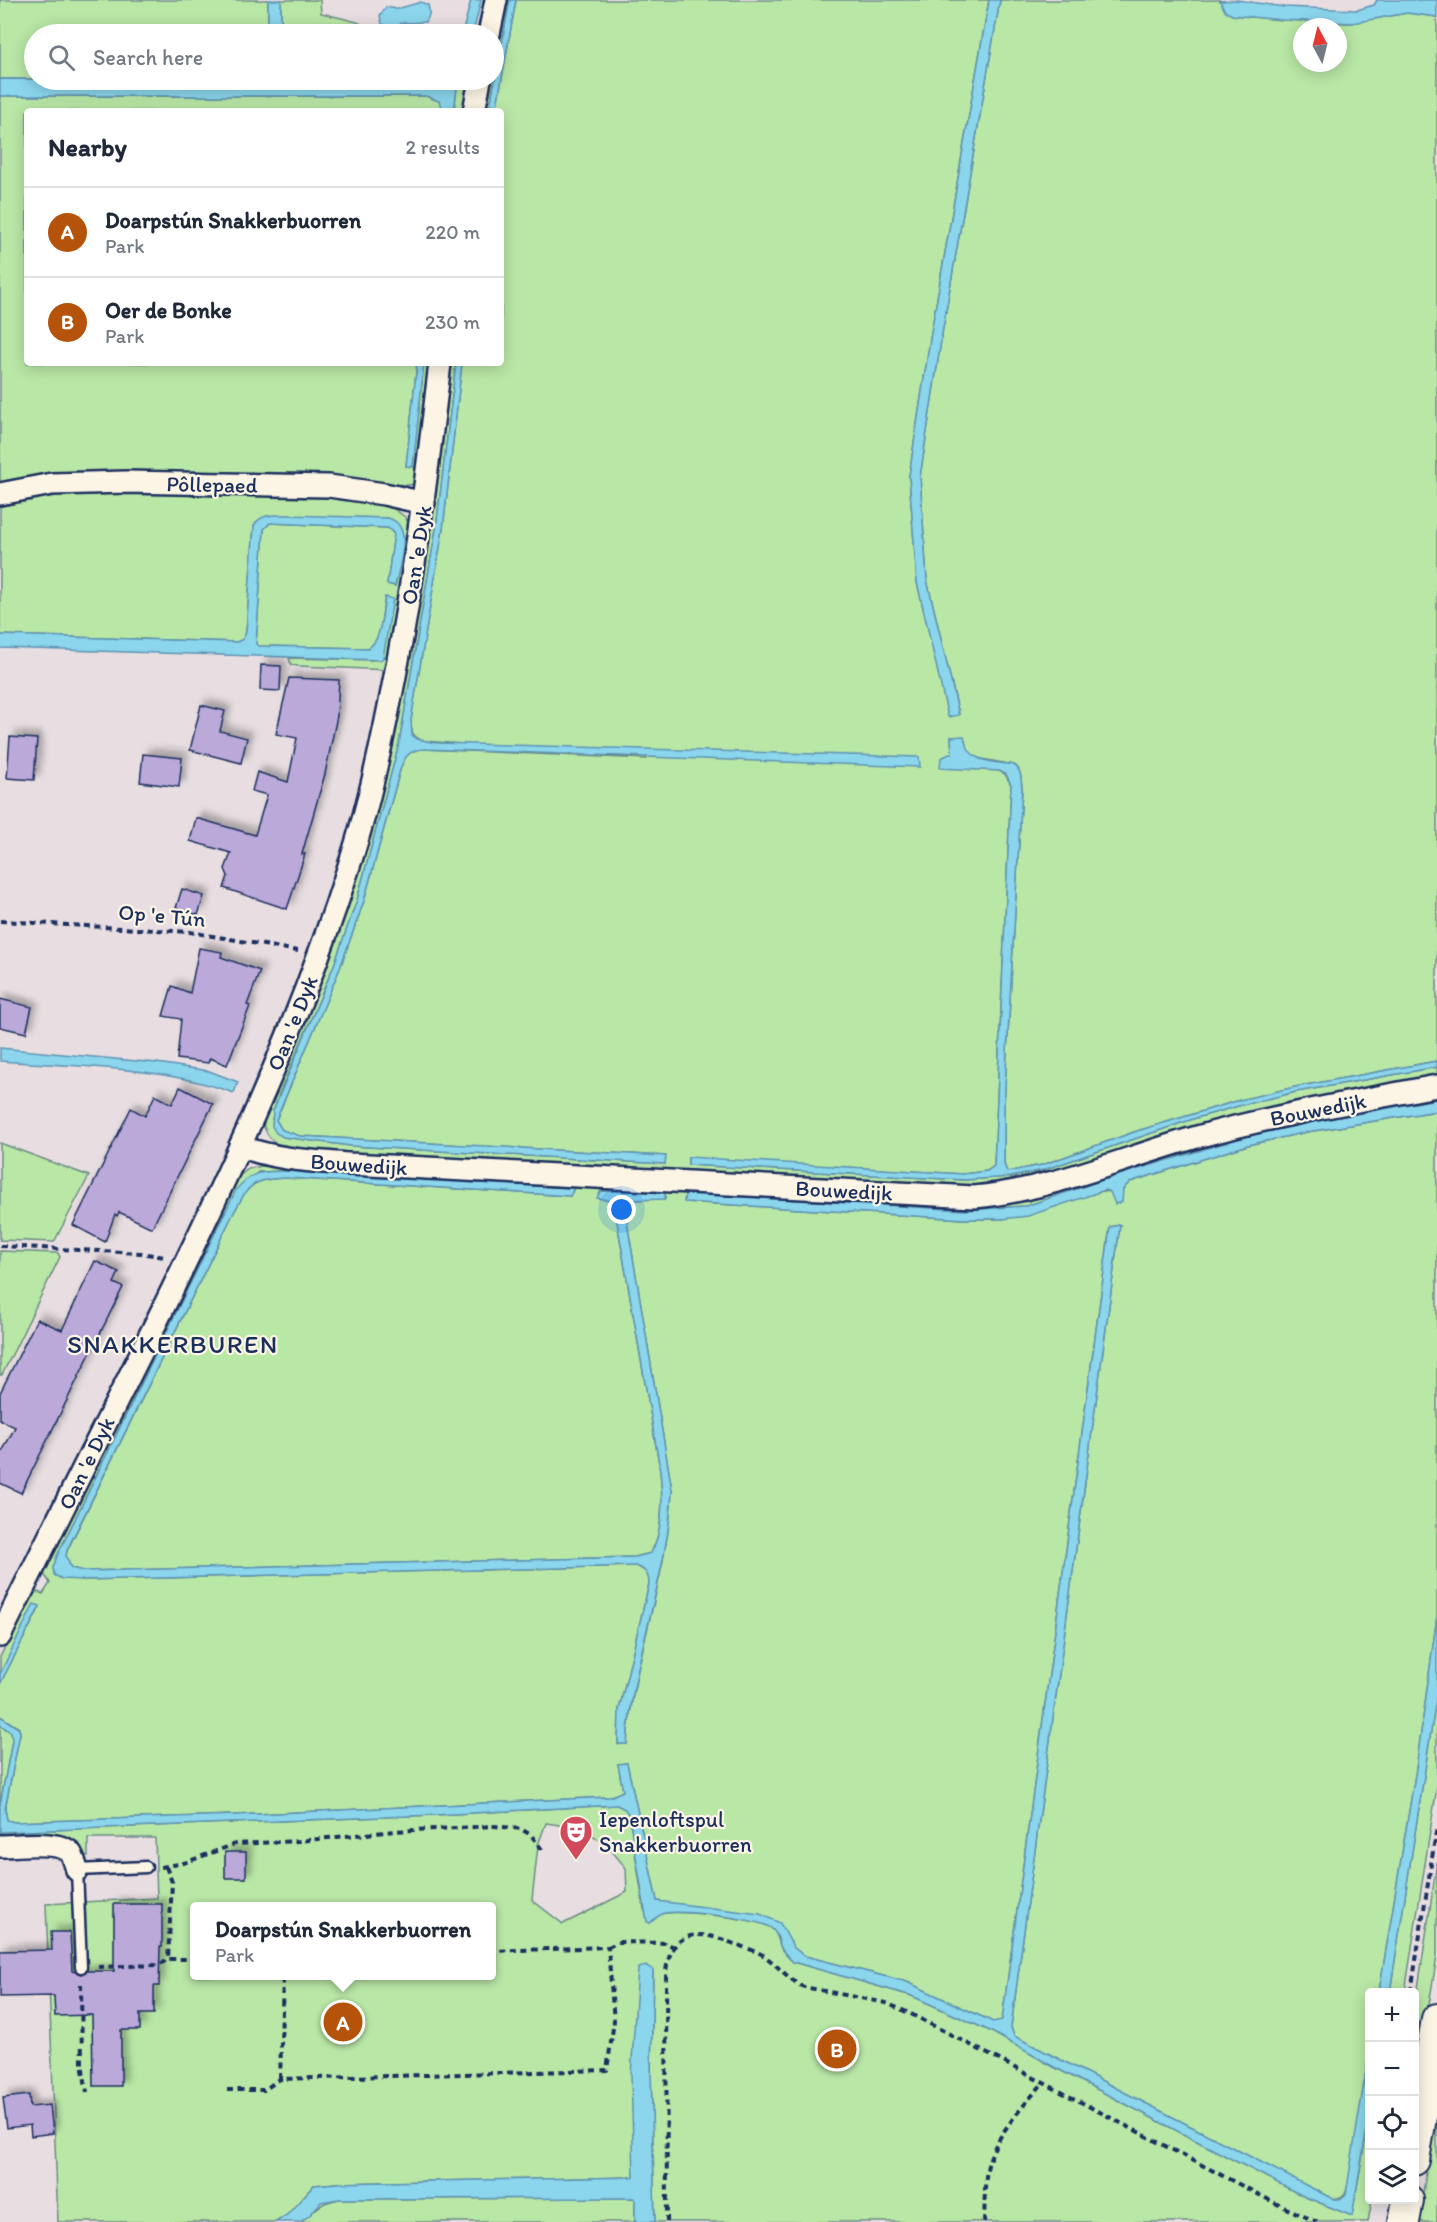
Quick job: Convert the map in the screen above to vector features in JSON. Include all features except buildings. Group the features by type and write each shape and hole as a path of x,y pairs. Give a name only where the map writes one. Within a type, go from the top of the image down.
{"main road":[{"path":"1416,2150 1437,2019"},
{"path":"1404,2222 1407,2204"}],"street":[{"path":"491,24 496,0"},
{"path":"475,108 478,90"},
{"name":"Oan 'e Dyk","path":"0,1636 184,1265 240,1146 305,997 350,864 376,766 406,621 424,503 440,366"},
{"name":"Pôllepaed","path":"0,494 52,484 150,482 329,486 384,494 424,503"},
{"name":"Bouwedijk","path":"240,1146 262,1154 288,1159 350,1164 974,1197 1001,1195 1037,1187 1250,1122 1437,1086"},
{"path":"0,1846 50,1845 62,1847 70,1853 77,1870"}],"lane":[{"path":"81,1968 77,1870 146,1867"}],"path":[{"name":"Op 'e Tún","path":"0,921 189,932 319,955"},
{"path":"0,1246 141,1253 163,1257 184,1265"},
{"path":"146,1867 166,1867 184,1863 235,1844 299,1841 395,1831 495,1826 521,1830 531,1835 544,1852"},
{"path":"1412,1988 1437,1826"},
{"path":"166,1867 172,1882 168,1959"},
{"path":"667,2222 666,1980 668,1963 674,1947 684,1938 696,1934 711,1935 763,1956 793,1982 804,1987 886,2003 1277,2204 1317,2222"},
{"path":"496,1951 608,1947 619,1942 666,1944 674,1947"},
{"path":"227,2090 264,2090 280,2079 607,2070 614,2020 608,1947"},
{"path":"87,2092 82,2064 81,1968 159,1965 168,1959 190,1959"},
{"path":"280,2079 283,1980"},
{"path":"984,2222 987,2171 991,2153 1000,2137 1043,2083"}],"green space":[{"path":"0,0 268,0 268,24 24,24 24,79 0,79"},
{"path":"281,0 320,0 321,13 361,24 281,24"},
{"path":"503,0 510,0 504,32 504,24 498,24"},
{"path":"516,0 989,0 931,333 909,476 917,582 949,717 959,714 927,580 920,477 942,334 1000,0 1220,0 1232,15 1293,20 1293,72 1347,72 1347,23 1407,13 1437,17 1437,1061 1295,1087 1240,1100 1137,1131 1042,1165 1007,1172 1004,1164 1004,1105 1021,779 1020,772 1014,765 977,758 951,737 952,753 944,758 999,771 1005,774 1011,785 994,1166 987,1171 963,1174 688,1158 688,1165 965,1180 1011,1177 1043,1170 1196,1118 1296,1092 1437,1067 1437,1077 1025,1180 974,1188 297,1152 284,1148 269,1136 263,1125 262,1117 335,930 447,366 456,366 436,529 399,744 357,900 334,965 279,1094 272,1119 283,1137 351,1146 665,1164 665,1156 300,1136 282,1130 276,1120 340,968 364,901 400,770 408,755 423,749 648,759 425,741 415,736 411,720 443,529 462,366 504,366 504,108 497,108 500,90 504,90 504,67"},
{"path":"457,90 472,90 469,108 454,108"},
{"path":"485,90 493,90 490,108 482,108"},
{"path":"0,96 426,96 439,101 442,108 24,108 24,366 417,366 406,466 413,467 424,366 434,366 416,484 330,480 0,488"},
{"path":"53,491 327,493 390,506 405,517 409,524 389,670 298,666 291,665 289,658 373,660 393,599 385,598 379,633 368,648 259,646 256,644 264,529 270,523 388,528 394,534 387,584 395,586 404,538 388,518 267,516 254,526 246,632 243,639 237,642 0,635 0,501"},
{"path":"1437,1092 1437,1099 1248,1136 1115,1176 1026,1206 965,1210 685,1194 685,1202 964,1219 1002,1219 1102,1191 1123,1189 1130,1182 1248,1145 1307,1132 1437,1111 1437,1616 1416,1769 1380,1988 1365,1988 1365,2078 1350,2175 1342,2197 1333,2199 1014,2036 1011,2027 1120,1225 1110,1227 1002,2020 993,2022 907,1982 805,1956 794,1948 779,1923 657,1901 627,1763 618,1764 623,1791 610,1797 236,1815 14,1822 7,1820 5,1809 20,1733 19,1728 0,1716 0,1684 40,1607 0,1674 0,1657 32,1594 38,1592 43,1594 50,1583 44,1574 44,1567 234,1180 248,1169 270,1164 979,1204 1197,1145","holes":["286,1171 574,1188 570,1196 286,1178 256,1183 246,1192 231,1218 66,1556 71,1568 84,1571 635,1557 651,1553 661,1521 662,1497 659,1463 615,1210 612,1201 598,1197 601,1191 665,1192 665,1199 628,1200 624,1204 672,1490 664,1554 636,1680 627,1744 618,1744 619,1710 649,1584 646,1572 635,1566 82,1580 53,1568 224,1213 258,1172"]},
{"path":"0,1143 89,1176 54,1242 0,1240"},
{"path":"0,1251 58,1253 60,1257 2,1375 0,1375"},
{"path":"1437,1693 1437,1787 1406,1988 1391,1988"},
{"path":"0,1725 11,1732 12,1741 0,1805"},
{"path":"617,1805 625,1809 629,1815 644,1909 650,1923 663,1914 674,1913 720,1916 763,1924 773,1930 781,1948 793,1962 912,1996 990,2031 1054,2067 1303,2196 1352,2216 1365,2141 1365,2204 1371,2204 1368,2222 655,2222 651,2072 653,1970 634,2177 337,2183 314,2185 288,2214 276,2222 58,2222 46,1904 157,1898 155,1838 88,1838 88,1856 75,1844 0,1840 0,1832 435,1815","holes":["546,1823 566,1826 592,1835 607,1845 626,1868 627,1892 563,1924 532,1900 538,1845"]},
{"path":"1437,1862 1437,1956 1419,2065 1418,1988"},
{"path":"1437,2098 1437,2222 1419,2222 1420,2213"},
{"path":"635,2198 635,2222 300,2222 321,2205 339,2199"}],"water":[{"path":"268,0 281,0 281,24 268,24"},
{"path":"471,0 481,0 475,24 465,24"},
{"path":"510,0 516,0 504,67 504,32"},
{"path":"989,0 1000,0 942,334 920,477 927,580 959,715 948,717 917,582 909,476 931,333"},
{"path":"1237,0 1284,7 1357,10 1374,5 1377,0 1437,0 1437,17 1407,13 1352,23 1347,23 1347,18 1282,20 1232,15 1225,11 1220,1"},
{"path":"421,2 428,5 429,16 425,22 382,24 380,16 386,7 397,9"},
{"path":"0,79 24,79 24,90 457,90 454,108 442,108 439,101 426,96 0,96"},
{"path":"493,90 500,90 497,108 490,108"},
{"path":"417,366 424,366 413,467 406,466"},
{"path":"456,366 462,366 443,529 411,720 412,735 417,739 437,743 919,757 920,767 423,749 411,753 403,761 364,901 340,968 276,1120 282,1130 300,1136 666,1156 665,1164 351,1146 283,1137 276,1133 272,1126 273,1111 334,965 357,900 399,744 436,529"},
{"path":"274,515 388,518 396,522 403,537 402,558 395,586 387,584 394,534 388,528 270,523 264,529 256,644 259,646 368,648 379,633 385,597 393,599 383,658 380,660 0,648 0,635 237,642 243,639 246,632 254,526 260,519"},
{"path":"964,736 970,752 982,760 1014,765 1020,772 1022,789 1004,1105 1004,1164 1007,1172 1042,1165 1137,1131 1240,1100 1295,1087 1437,1061 1437,1067 1296,1092 1242,1105 1196,1118 1043,1170 1011,1177 965,1180 688,1165 688,1157 963,1174 987,1171 994,1166 1011,785 1006,774 999,771 940,768 941,758 952,753 951,737"},
{"path":"0,1048 157,1063 209,1071 238,1082 234,1093 177,1077 148,1073 0,1061"},
{"path":"1437,1099 1437,1111 1307,1132 1248,1145 1130,1182 1123,1189 1122,1202 1115,1204 1110,1192 1105,1190 1028,1216 964,1219 684,1202 685,1193 965,1210 1026,1206 1115,1176 1248,1136"},
{"path":"286,1171 574,1188 570,1196 286,1178 256,1183 241,1199 231,1218 67,1550 66,1556 71,1568 84,1571 635,1557 651,1553 661,1521 662,1497 659,1463 615,1210 611,1201 597,1198 601,1191 665,1192 665,1199 628,1200 624,1204 672,1490 664,1554 636,1680 627,1744 618,1744 619,1710 649,1584 646,1572 635,1566 82,1580 62,1579 54,1575 53,1568 57,1556 236,1190 247,1179 258,1173"},
{"path":"1120,1225 1011,2027 1014,2036 1333,2199 1340,2199 1346,2194 1365,2077 1365,2141 1352,2216 1303,2196 1054,2067 990,2031 912,1996 793,1962 781,1948 775,1932 763,1924 720,1916 674,1912 663,1914 650,1923 647,1922 629,1815 625,1809 617,1805 435,1815 0,1832 0,1805 12,1741 11,1732 0,1725 0,1716 19,1729 20,1733 5,1809 7,1820 14,1822 236,1815 610,1797 623,1791 618,1764 627,1763 657,1901 760,1914 780,1923 794,1948 805,1956 907,1982 993,2022 1002,2020 1110,1227"},
{"path":"34,1604 40,1606 0,1684 0,1674"},
{"path":"1437,1616 1437,1693 1391,1988 1380,1988 1416,1769"},
{"path":"647,1966 653,1970 651,2072 655,2222 635,2222 635,2198 339,2199 321,2202 310,2215 300,2222 276,2222 288,2214 314,2185 634,2177 631,2076 638,1968"}],"place":[{"name":"Iepenloftspul Snakkerbuorren","path":"576,1861"},
{"name":"Doarpstún Snakkerbuorren","path":"343,2022"},
{"name":"Oer de Bonke","path":"837,2049"}],"district":[{"name":"SNAKKERBUREN","path":"173,1344"}]}
